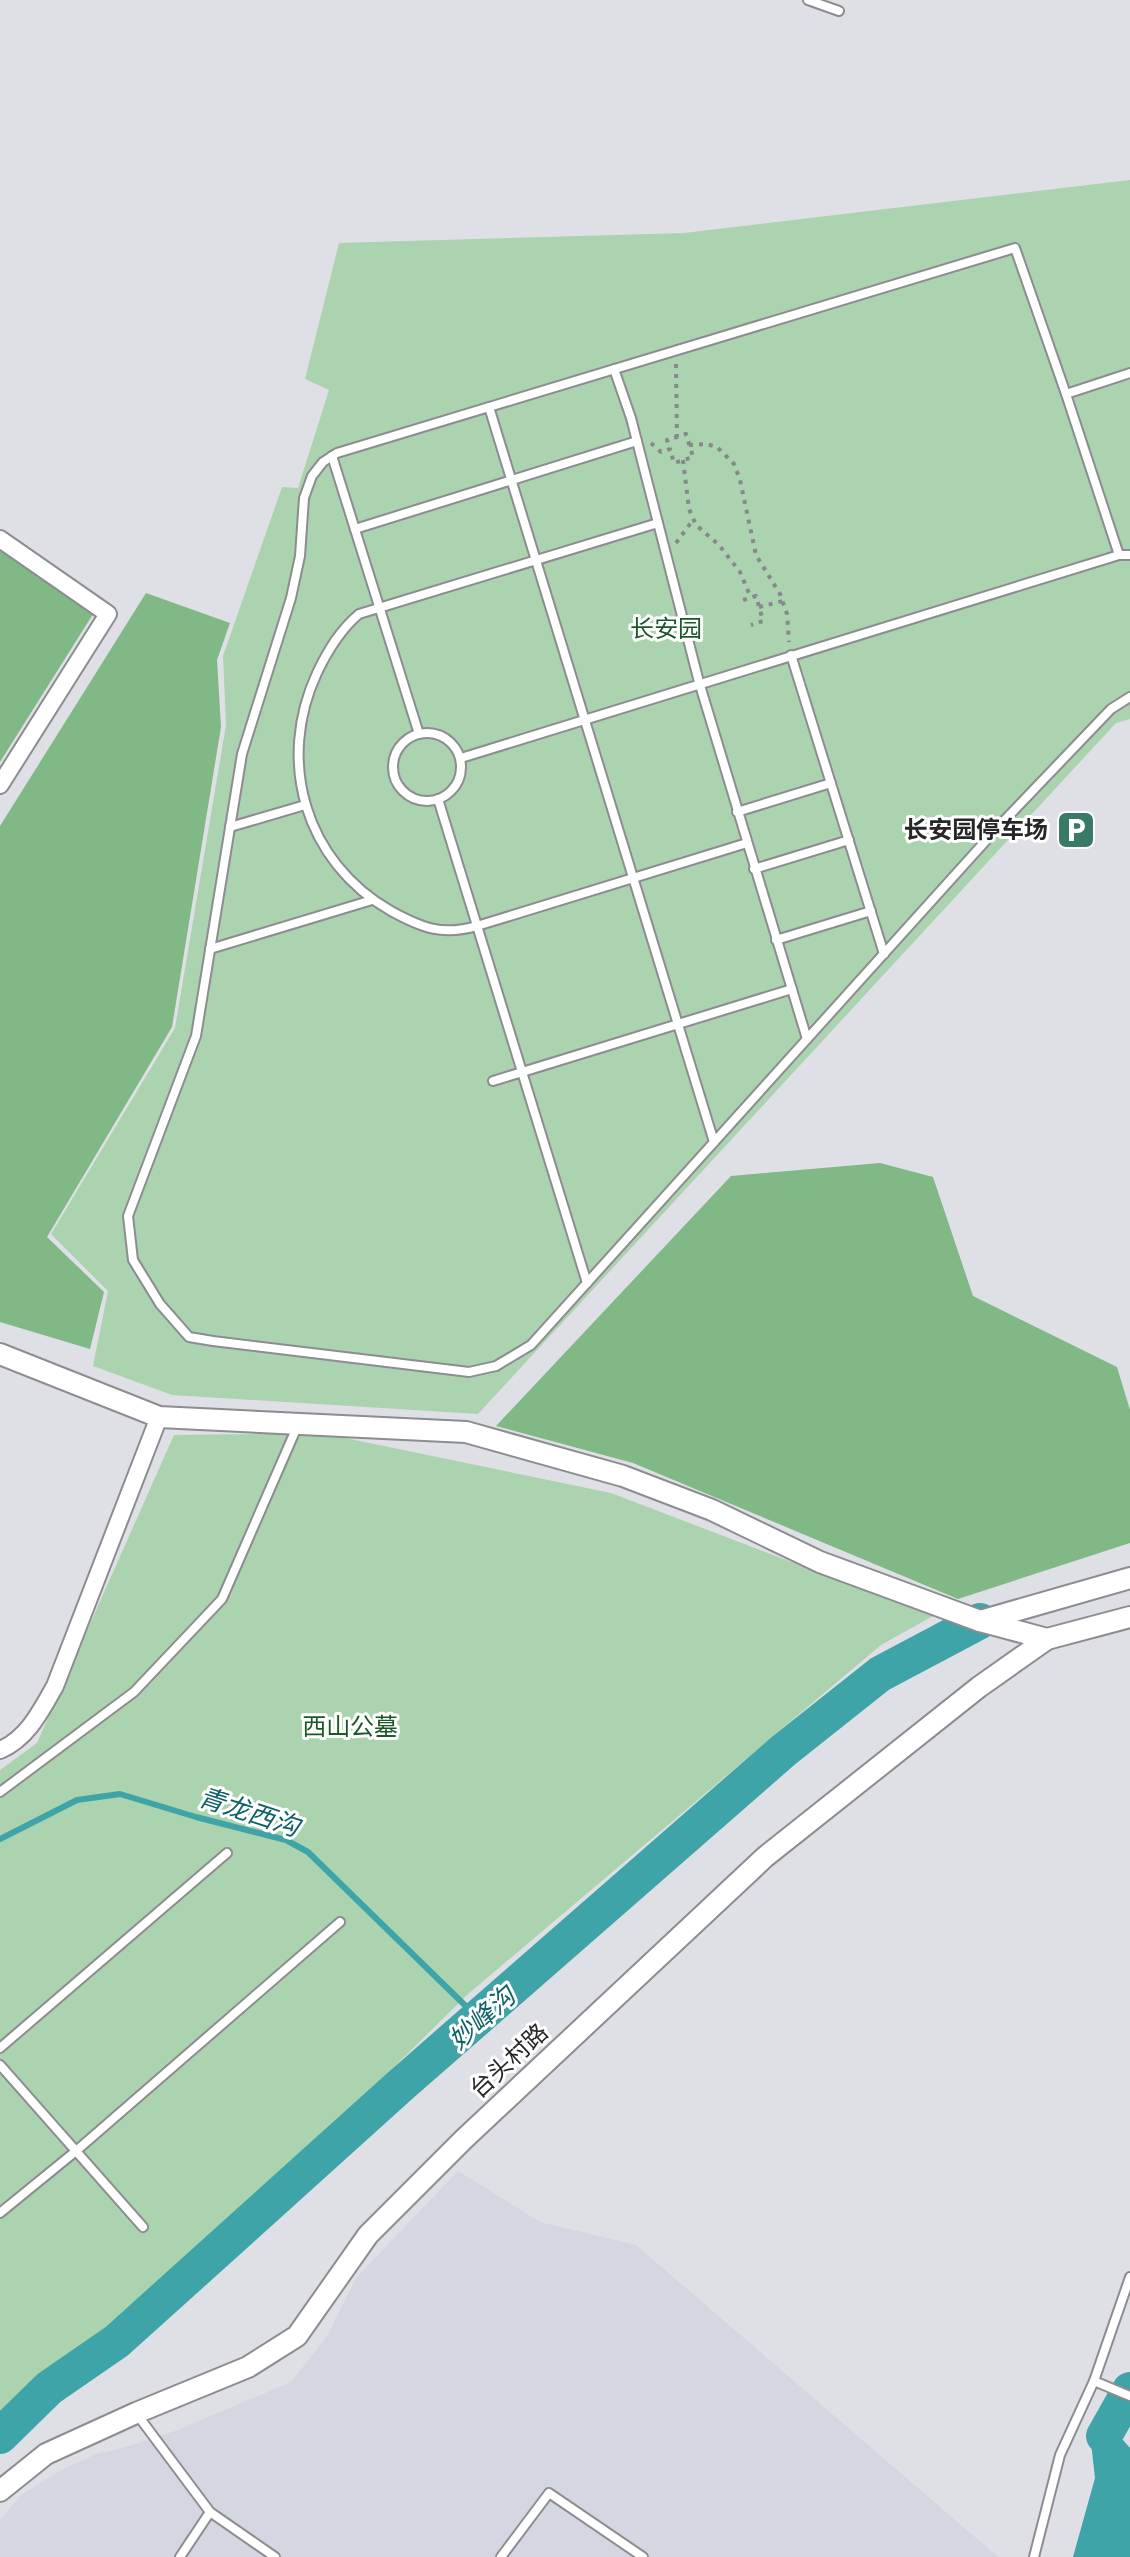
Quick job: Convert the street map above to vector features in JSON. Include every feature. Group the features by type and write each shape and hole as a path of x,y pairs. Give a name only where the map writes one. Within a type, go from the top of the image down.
{"street":[{"path":"0,539 108,614 0,785"},
{"path":"0,1354 159,1417 466,1432 623,1476 712,1510 820,1562 980,1621 1047,1639 1130,1617"},
{"path":"0,1750 15,1744 40,1714 55,1686 159,1417"},
{"path":"980,1621 1130,1578"},
{"name":"台头村路","path":"0,2491 46,2454 248,2367 297,2336 368,2235 464,2139 765,1857 979,1687 1047,1639"}],"lane":[{"path":"808,0 839,11"},
{"path":"1119,555 1015,248 489,407 332,456 323,462 312,476 304,498 300,556 291,598 242,754 196,1036 128,1216 133,1260 160,1304 189,1337 469,1372 496,1366 531,1345 884,954 1111,709 1130,697"},
{"path":"614,369 637,441 699,682 807,1039"},
{"path":"1066,394 1130,373"},
{"path":"489,407 714,1142"},
{"path":"355,529 637,441"},
{"path":"332,456 419,734"},
{"path":"658,523 359,614 344,627 325,655 307,694 298,756 301,791 310,821 327,852 347,878 372,900 401,916 442,932 477,926 747,843"},
{"path":"461,758 699,682 1119,555 1130,555"},
{"path":"791,655 884,954"},
{"path":"419,734 437,734 448,739 461,758 459,780 453,790 438,799 423,801 412,798 403,792 393,772 397,750 405,741 419,734"},
{"path":"737,812 831,783"},
{"path":"438,799 587,1283"},
{"path":"230,827 305,805"},
{"path":"754,869 849,840"},
{"path":"210,949 372,900"},
{"path":"776,940 871,911"},
{"path":"493,1081 792,989"},
{"path":"0,1792 134,1692 222,1599 299,1424"},
{"path":"0,2048 227,1853"},
{"path":"0,2213 340,1922"},
{"path":"0,2065 143,2227"},
{"path":"1034,2557 1060,2455 1094,2381 1130,2277"},
{"path":"1094,2381 1130,2396"},
{"path":"136,2413 210,2512 275,2557"},
{"path":"501,2557 549,2493 643,2557"},
{"path":"180,2557 210,2512"}],"path":[{"path":"677,437 675,373 678,350"},
{"path":"686,434 693,457 674,463 667,440 677,437 686,434"},
{"path":"637,441 655,444 661,452 670,449"},
{"path":"689,445 717,447 734,464 756,555 783,601 791,655"},
{"path":"683,460 693,520 740,572 751,598"},
{"path":"666,553 693,520"},
{"path":"743,600 756,596 763,621 751,625"},
{"path":"759,607 783,601"}],"shaded area":[{"path":"458,2171 540,2222 636,2245 998,2557 0,2557 0,2520 21,2495 61,2470 96,2454 178,2430 291,2382 328,2335 356,2278"}],"green space":[{"name":"长安园","path":"1130,180 1130,719 1116,723 478,1414 172,1395 93,1366 108,1291 51,1234 175,1028 226,725 223,656 282,487 298,488 329,390 305,379 339,243 684,233"},
{"path":"0,546 95,611 0,762"},
{"path":"146,593 230,623 217,660 221,727 172,1027 47,1237 104,1292 90,1349 0,1322 0,826"},
{"path":"880,1163 933,1177 973,1296 1117,1367 1130,1410 1130,1543 958,1599 633,1463 496,1426 731,1176"},
{"name":"西山公墓","path":"321,1433 611,1493 933,1616 881,1645 468,1994 161,2297 51,2366 0,2419 0,1770 37,1743 174,1435"}],"water":[{"path":"1090,2434 1123,2440 1130,2448 1130,2557 1073,2557 1095,2478"}],"waterway":[{"name":"青龙西沟","path":"0,2436 49,2388 117,2341 402,2084 783,1751 880,1674 980,1621"},
{"name":"青龙西沟","path":"0,1839 77,1800 120,1794 286,1840 308,1852 478,2018"},
{"path":"1104,2436 1130,2390"}],"place":[{"name":"长安园停车场","path":"1076,830"}],"water label":[{"name":"妙峰沟","path":"482,2018"}]}
